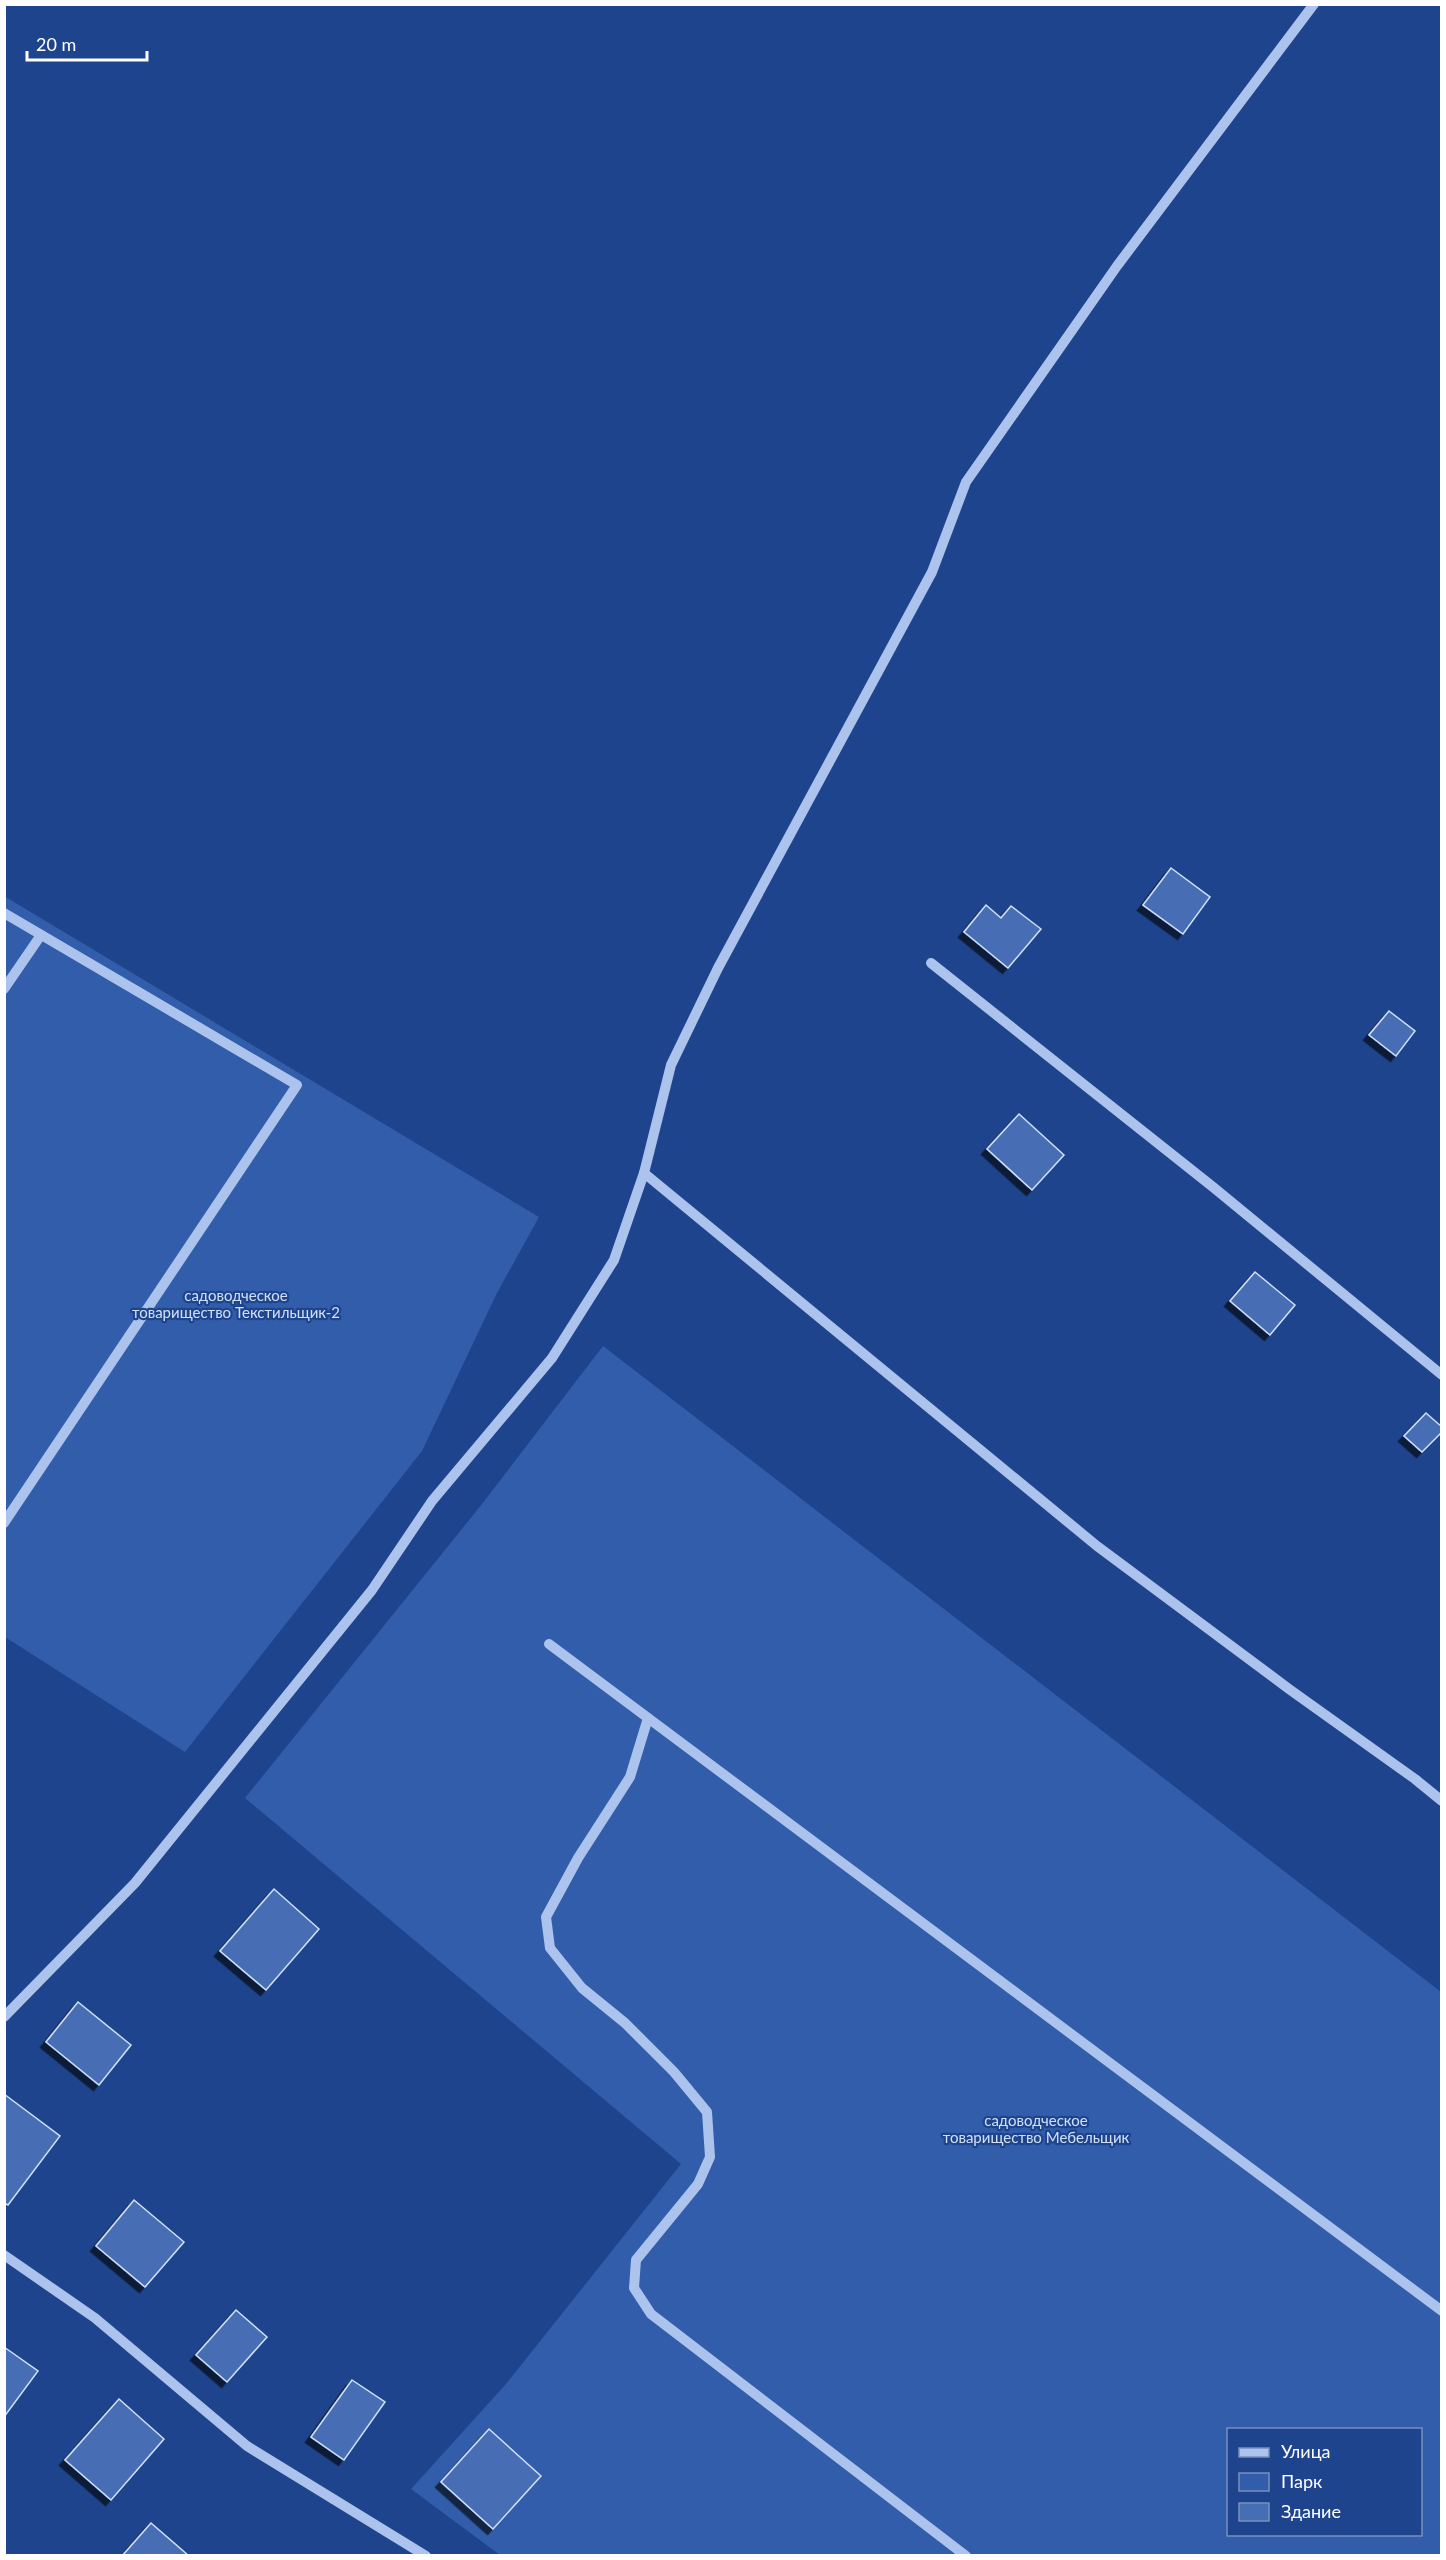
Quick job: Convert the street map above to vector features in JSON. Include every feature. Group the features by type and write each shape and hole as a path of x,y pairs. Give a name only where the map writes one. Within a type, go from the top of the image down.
{"street":[{"path":"4,2017 135,1883 372,1590 432,1501 552,1358 614,1260 644,1173 670,1065 723,958 932,572 966,482 1117,266 1314,4"},
{"path":"4,913 297,1085 4,1523"},
{"path":"4,989 41,935"},
{"path":"931,963 1213,1187 1442,1375"},
{"path":"644,1173 1097,1546 1289,1689 1415,1779 1442,1802"},
{"path":"549,1644 1442,2311"},
{"path":"648,1718 630,1777 578,1858 546,1917 550,1948 582,1988 625,2023 666,2063 707,2112 710,2157 698,2184 636,2260 634,2288 651,2314 966,2556"},
{"path":"4,2255 95,2318 247,2446 426,2556"}],"green space":[{"name":"садоводческое товарищество Текстильщик-2","path":"4,896 539,1217 497,1293 422,1451 185,1752 5,1637"},
{"name":"садоводческое товарищество Мебельщик","path":"603,1346 1441,1992 1441,2555 500,2555 411,2489 506,2384 681,2164 245,1798 482,1504"}],"building":[{"path":"1171,868 1210,897 1183,934 1143,905"},
{"path":"986,905 1001,918 1011,906 1041,929 1008,968 964,932"},
{"path":"1389,1011 1415,1031 1396,1056 1369,1035"},
{"path":"1019,1114 1064,1155 1032,1190 987,1149"},
{"path":"1255,1272 1295,1305 1270,1335 1230,1301"},
{"path":"1426,1413 1442,1427 1442,1432 1422,1452 1404,1436"},
{"path":"274,1889 319,1929 266,1990 220,1951"},
{"path":"78,2002 131,2045 99,2085 46,2042"},
{"path":"4,2094 60,2136 8,2205 4,2203"},
{"path":"134,2200 184,2242 145,2287 96,2246"},
{"path":"236,2310 267,2337 227,2382 196,2355"},
{"path":"4,2347 38,2371 4,2417"},
{"path":"352,2380 385,2402 344,2460 311,2437"},
{"path":"119,2399 164,2439 111,2500 65,2460"},
{"path":"489,2429 541,2476 493,2529 441,2482"},
{"path":"151,2523 189,2556 122,2556"}]}
